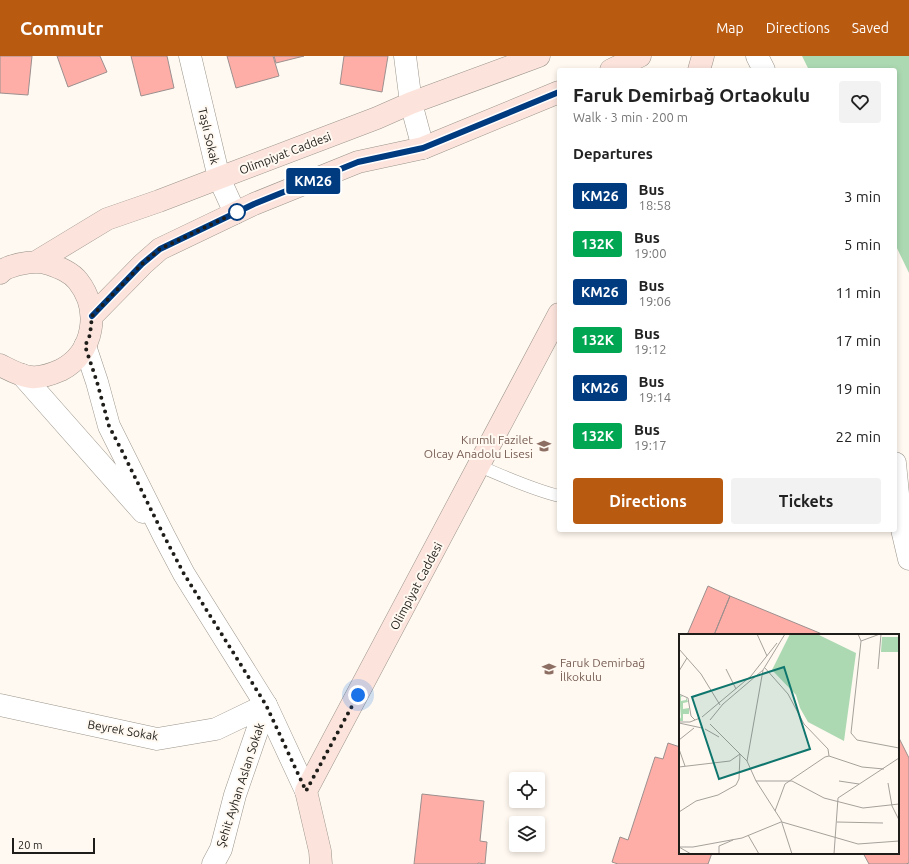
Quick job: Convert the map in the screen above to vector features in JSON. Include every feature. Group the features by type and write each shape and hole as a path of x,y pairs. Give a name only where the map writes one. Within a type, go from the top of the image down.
{"main road":[{"name":"Olimpiyat Caddesi","path":"36,262 107,219 159,201 377,118 411,103 539,56"},
{"path":"615,68 640,56"},
{"path":"700,68 703,56"},
{"path":"92,316 142,264 160,249 235,213 358,162 423,148 557,93"},
{"path":"0,365 22,375 32,377 51,375 69,366 82,352 85,346 90,335 92,316 88,297 77,280 62,269 44,262 36,262 23,263 2,270"},
{"name":"Olimpiyat Caddesi","path":"306,791 557,318"},
{"path":"306,791 320,851 321,864"}],"street":[{"name":"Taşlı Sokak","path":"190,56 219,178 235,213"},
{"path":"405,56 411,103 423,148"},
{"path":"757,56 763,68"},
{"path":"85,346 109,426 184,574 266,705 306,791"},
{"path":"22,375 164,536"},
{"path":"897,484 901,525 909,559"},
{"name":"Beyrek Sokak","path":"0,705 157,739 216,729 266,705"},
{"name":"Şehit Ayhan Aslan Sokak","path":"213,864 221,849 235,795 266,705"}],"lane":[{"path":"479,466 526,485 557,495"}],"green space":[{"path":"802,56 909,56 909,273 897,248 897,68 808,68"}],"building":[{"path":"0,56 32,56 28,95 0,93"},
{"path":"57,56 100,56 107,72 68,87"},
{"path":"131,56 167,56 174,88 141,96"},
{"path":"227,56 273,56 279,76 236,88"},
{"path":"274,56 304,56 276,63"},
{"path":"344,56 388,56 382,92 340,84"},
{"path":"708,586 730,596 714,634 687,634"},
{"path":"730,596 822,634 714,634"},
{"path":"899,738 909,758 909,863 869,864 864,854 899,854"},
{"path":"668,743 679,747 679,854 712,854 708,864 618,864 612,862 620,837 628,840 655,757 663,759"},
{"path":"422,794 484,801 480,841 487,842 485,864 414,864"}],"bus line":[{"name":"KM26","path":"92,316 142,264 160,249 254,204 358,162 423,148 557,93"}],"place":[{"name":"Kırımlı Fazilet Olcay Anadolu Lisesi","path":"544,446"},
{"name":"Faruk Demirbağ İlkokulu","path":"549,669"}],"route":[{"path":"237,212 160,249 142,264 92,316 90,335 85,346 109,426 184,574 266,705 306,791 358,695"}]}
